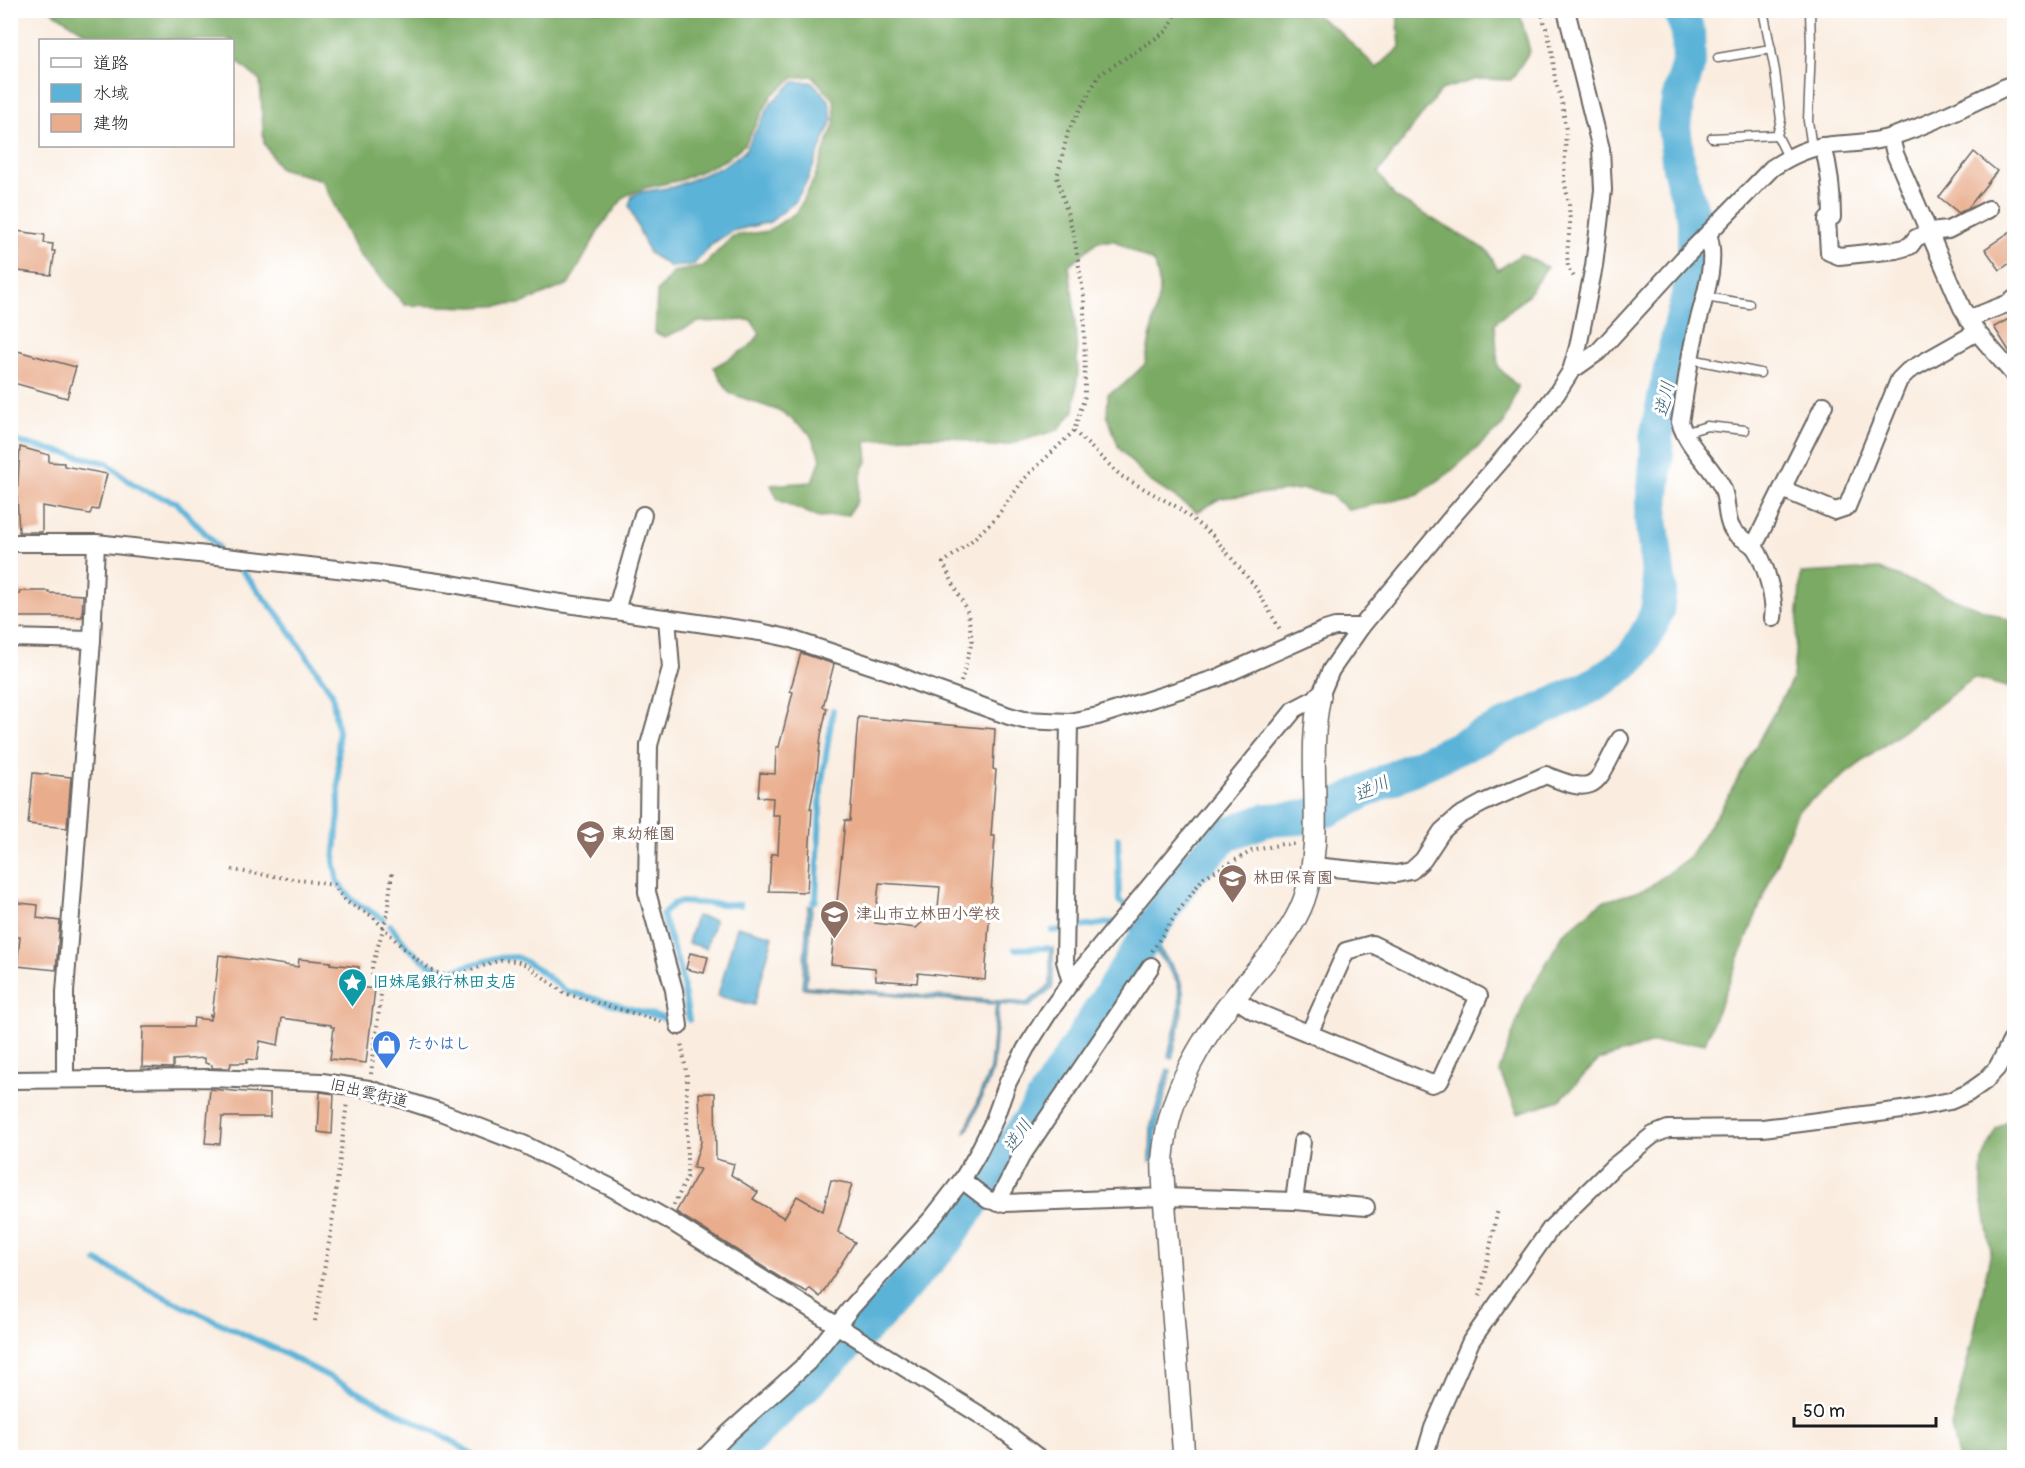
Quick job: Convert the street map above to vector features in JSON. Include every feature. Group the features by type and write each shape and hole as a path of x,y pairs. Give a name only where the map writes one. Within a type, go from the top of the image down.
{"street":[{"path":"1184,1458 1163,1158 1167,1128 1175,1097 1189,1066 1209,1033 1289,929 1303,901 1313,866 1315,842 1315,735 1320,696 1331,670 1361,627 1531,426 1571,371 1594,266 1603,190 1601,149 1566,10"},
{"path":"1571,371 1598,352 1683,259 1772,168 1788,157 1817,147 1869,142 1891,137 1953,112 2014,83"},
{"path":"1891,137 1895,154 1973,326 2014,375"},
{"path":"1817,147 1829,165 1832,192 1832,217 1827,220 1829,252 1839,256 1910,246 1916,238 1929,232 1948,230 1989,209"},
{"path":"1706,236 1711,243 1710,262 1680,422 1684,434 1721,485 1726,496 1731,527 1737,535 1754,546 1763,563 1774,609 1773,618"},
{"path":"1782,489 1835,511 1847,507 1899,380 1908,371 2014,299"},
{"path":"1754,546 1824,405"},
{"path":"616,611 643,515"},
{"path":"10,543 96,543 374,573 760,632 788,638 891,672 1024,720 1069,722 1098,716 1216,678 1335,627 1361,627"},
{"path":"65,1079 65,992 92,640 96,543"},
{"path":"667,618 671,668 649,745 647,892 674,990 679,1026"},
{"path":"10,638 92,640"},
{"path":"704,1458 842,1328 934,1216 968,1185 1008,1082 1026,1048 1071,982 1295,709 1320,696"},
{"path":"1069,722 1065,961 1071,982"},
{"path":"1313,866 1396,874 1411,871 1424,860 1442,831 1459,816 1483,803 1546,775 1571,786 1586,787 1597,782 1620,739"},
{"path":"1234,998 1254,1011 1309,1034 1432,1084 1440,1080 1479,996 1372,944 1346,951 1309,1034"},
{"path":"993,1201 1151,966"},
{"path":"1424,1458 1433,1428 1472,1341 1551,1228 1613,1167 1653,1136 1668,1129 1763,1128 1902,1110 1950,1101 1985,1081 1997,1068 2014,1036"},
{"name":"旧出雲街道","path":"10,1080 271,1079 322,1082 369,1089 438,1110 523,1144 610,1187 667,1219 996,1425 1039,1458"},
{"path":"1294,1201 1302,1142"},
{"path":"968,1185 993,1201 1164,1197 1294,1201 1366,1207"}],"lane":[{"path":"1763,10 1781,120 1776,135 1788,157"},
{"path":"1810,10 1808,121 1817,147"},
{"path":"1718,58 1771,49"},
{"path":"1712,138 1776,135"},
{"path":"1705,297 1749,304"},
{"path":"1691,359 1760,373"},
{"path":"1684,434 1707,426 1745,430"}],"path":[{"path":"956,697 972,641 968,613 943,563 995,519 1025,478 1074,431 1085,396 1084,297 1074,236 1057,177 1068,132 1099,75 1167,31 1177,10"},
{"path":"1541,10 1552,50 1555,80 1562,102 1566,130 1564,179 1570,223 1568,267 1580,289 1588,295"},
{"path":"1074,431 1121,476 1177,507 1213,536 1254,585 1290,645"},
{"path":"1151,966 1150,955 1204,877 1252,851 1282,844 1315,842"},
{"path":"232,870 334,885 345,901 372,916 406,951 434,972 445,975 462,974 501,960 516,961 527,965 564,993 679,1026 687,1076 687,1178 667,1219"},
{"path":"369,1089 381,994 372,974 372,967 384,926 392,872"},
{"path":"315,1321 331,1232 350,1086"},
{"path":"1480,1297 1498,1209"}],"green space":[{"path":"1312,10 1339,31 1377,68 1400,47 1397,11 1519,11 1530,51 1511,80 1477,79 1441,90 1378,173 1395,197 1488,251 1498,270 1521,254 1547,267 1528,295 1495,323 1498,367 1518,387 1503,425 1449,473 1418,495 1349,510 1329,494 1304,489 1221,498 1197,512 1148,480 1119,448 1107,415 1108,394 1122,386 1145,364 1160,288 1155,263 1115,241 1098,241 1069,265 1078,373 1074,411 1058,430 1010,444 989,447 954,437 906,437 866,441 868,460 862,471 857,501 848,515 818,517 778,500 771,485 812,482 821,459 810,434 782,412 729,393 714,367 749,347 760,334 751,320 699,322 665,337 655,333 657,292 673,272 702,267 733,236 768,231 797,212 814,179 835,122 834,100 812,76 794,78 772,95 745,144 725,160 681,180 645,188 625,196 602,225 569,284 521,304 475,307 405,305 358,254 322,180 279,168 264,143 260,81 234,59 234,39 95,39 51,11"},
{"path":"1879,569 2014,622 2014,689 1974,678 1798,810 1705,1043 1653,1043 1599,1060 1560,1100 1518,1113 1499,1071 1525,1000 1563,934 1602,902 1646,889 1688,858 1725,802 1793,678 1801,573"},
{"path":"2014,1117 2014,1457 1958,1457 1951,1427 1991,1251 1981,1192 1983,1159 1996,1129"}],"water":[{"path":"794,82 812,82 829,100 832,120 808,179 795,202 770,222 732,231 713,243 693,265 671,267 649,253 629,206 632,196 641,192 674,187 722,167 744,152 772,102"},
{"path":"808,906 812,906 806,986 1027,1003 1050,985 1050,948 1053,948 1053,987 1029,1007 999,1004 993,1070 968,1130 965,1132 990,1069 996,1004 802,988"},
{"path":"696,916 715,920 706,948 688,943"},
{"path":"737,926 773,936 754,1005 718,996"},
{"path":"1158,947 1177,973 1183,991 1182,1011 1172,1059 1168,1057 1179,1012 1178,985 1157,953"},
{"path":"1167,1069 1171,1071 1157,1128 1155,1162 1150,1162 1151,1125"}],"building":[{"path":"1974,152 1997,171 1968,208 1959,213 1939,197"},
{"path":"2014,229 2014,260 2000,270 1985,249"},
{"path":"16,231 45,235 44,243 53,244 52,251 55,251 51,275 10,270 10,239 15,239"},
{"path":"2014,316 2014,359 1994,327"},
{"path":"10,349 76,367 67,398 10,382"},
{"path":"20,447 49,455 49,462 64,463 64,466 107,474 98,510 92,509 90,514 42,506 42,532 19,532 17,497"},
{"path":"20,591 49,591 49,593 83,595 82,617 12,617 12,594 20,594"},
{"path":"801,653 834,664 823,707 827,708 810,809 812,809 807,892 769,891 771,854 778,854 780,815 772,815 773,798 758,797 760,773 775,774 776,747 779,747 793,692 790,691"},
{"path":"858,717 995,729 993,769 996,770 991,836 995,836 985,980 918,973 917,983 876,980 875,968 831,964 845,820 850,821","holes":["879,883 940,887 938,908 916,928 875,923"]},
{"path":"33,773 71,777 67,828 28,824"},
{"path":"10,902 38,905 37,918 60,921 56,970 17,966 20,937 10,937"},
{"path":"690,953 708,957 704,973 686,969"},
{"path":"219,955 298,967 299,959 359,967 357,987 375,989 366,1063 330,1059 334,1027 331,1025 282,1018 278,1045 260,1041 257,1060 247,1059 247,1063 231,1063 230,1068 212,1068 212,1065 205,1063 205,1058 173,1060 173,1068 142,1067 143,1027 193,1027 194,1018 210,1020"},
{"path":"210,1089 270,1094 270,1117 222,1117 220,1144 205,1143"},
{"path":"320,1092 334,1094 332,1134 318,1132"},
{"path":"699,1093 715,1093 716,1159 734,1164 731,1175 758,1192 753,1199 784,1218 797,1196 823,1211 831,1180 852,1184 838,1232 855,1242 820,1297 809,1288 807,1292 789,1283 676,1212 700,1169 693,1168 701,1142"}],"waterway":[{"name":"逆川","path":"729,1458 874,1320 945,1242 1033,1116 1185,876 1227,834 1266,820 1301,818 1328,810 1377,785 1588,688 1615,671 1634,655 1657,611 1660,588 1651,519 1657,452 1656,437 1694,271 1694,218 1679,168 1674,126 1678,100 1689,63 1688,32 1680,10"},
{"path":"10,440 107,463 148,493 176,502 218,547"},
{"path":"238,566 282,620 332,693 338,732 339,814 334,861 338,882 353,901 383,919"},
{"path":"813,902 816,900 821,787 833,710"},
{"path":"1118,838 1119,901 1125,905"},
{"path":"689,1020 680,969 662,915 673,904 679,902 740,905"},
{"path":"1052,931 1117,922"},
{"path":"390,925 408,948 430,965 454,970 496,958 517,957 535,967 566,991 671,1020"},
{"path":"1129,927 1151,942"},
{"path":"1015,949 1048,948"},
{"path":"1171,1177 1176,1181 1178,1189"},
{"path":"97,1261 166,1298 280,1351 454,1442 477,1458"}],"place":[{"name":"東幼稚園","path":"590,860"},
{"name":"林田保育園","path":"1232,904"},
{"name":"津山市立林田小学校","path":"835,940"},
{"name":"旧妹尾銀行林田支店","path":"352,1008"},
{"name":"たかはし","path":"386,1070"}]}
